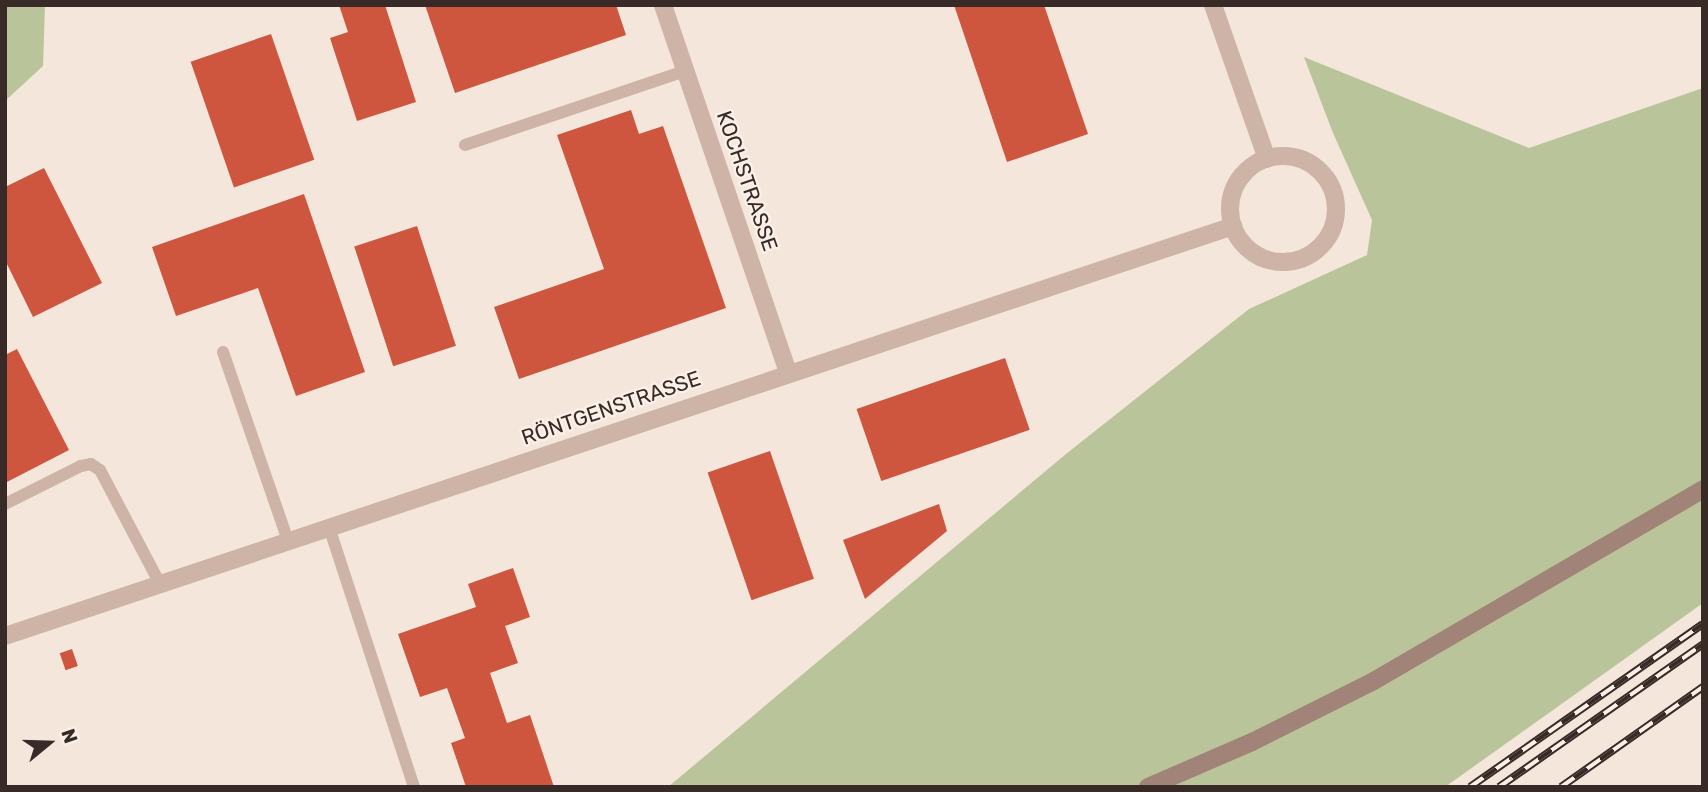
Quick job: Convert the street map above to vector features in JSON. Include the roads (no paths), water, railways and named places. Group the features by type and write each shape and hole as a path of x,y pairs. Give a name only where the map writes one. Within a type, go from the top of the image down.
{"main road":[{"path":"1148,787 1252,742 1382,677 1703,489"}],"street":[{"name":"KOCHSTRASSE","path":"663,5 788,372"},
{"path":"1213,5 1267,159"},
{"path":"1284,156 1302,160 1317,169 1329,182 1335,199 1336,217 1331,234 1320,248 1305,258 1279,262 1254,254 1241,241 1233,226 1233,193 1252,166 1267,159 1284,156"},
{"name":"RÖNTGENSTRASSE","path":"5,636 788,372 1233,226"}],"lane":[{"path":"465,145 685,71"},
{"path":"223,352 288,541"},
{"path":"5,504 81,466 91,464 100,470 160,584"},
{"path":"329,527 414,787"}],"railway":[{"path":"1470,787 1703,624"},
{"path":"1499,787 1703,644"},
{"path":"1561,787 1703,687"}]}
